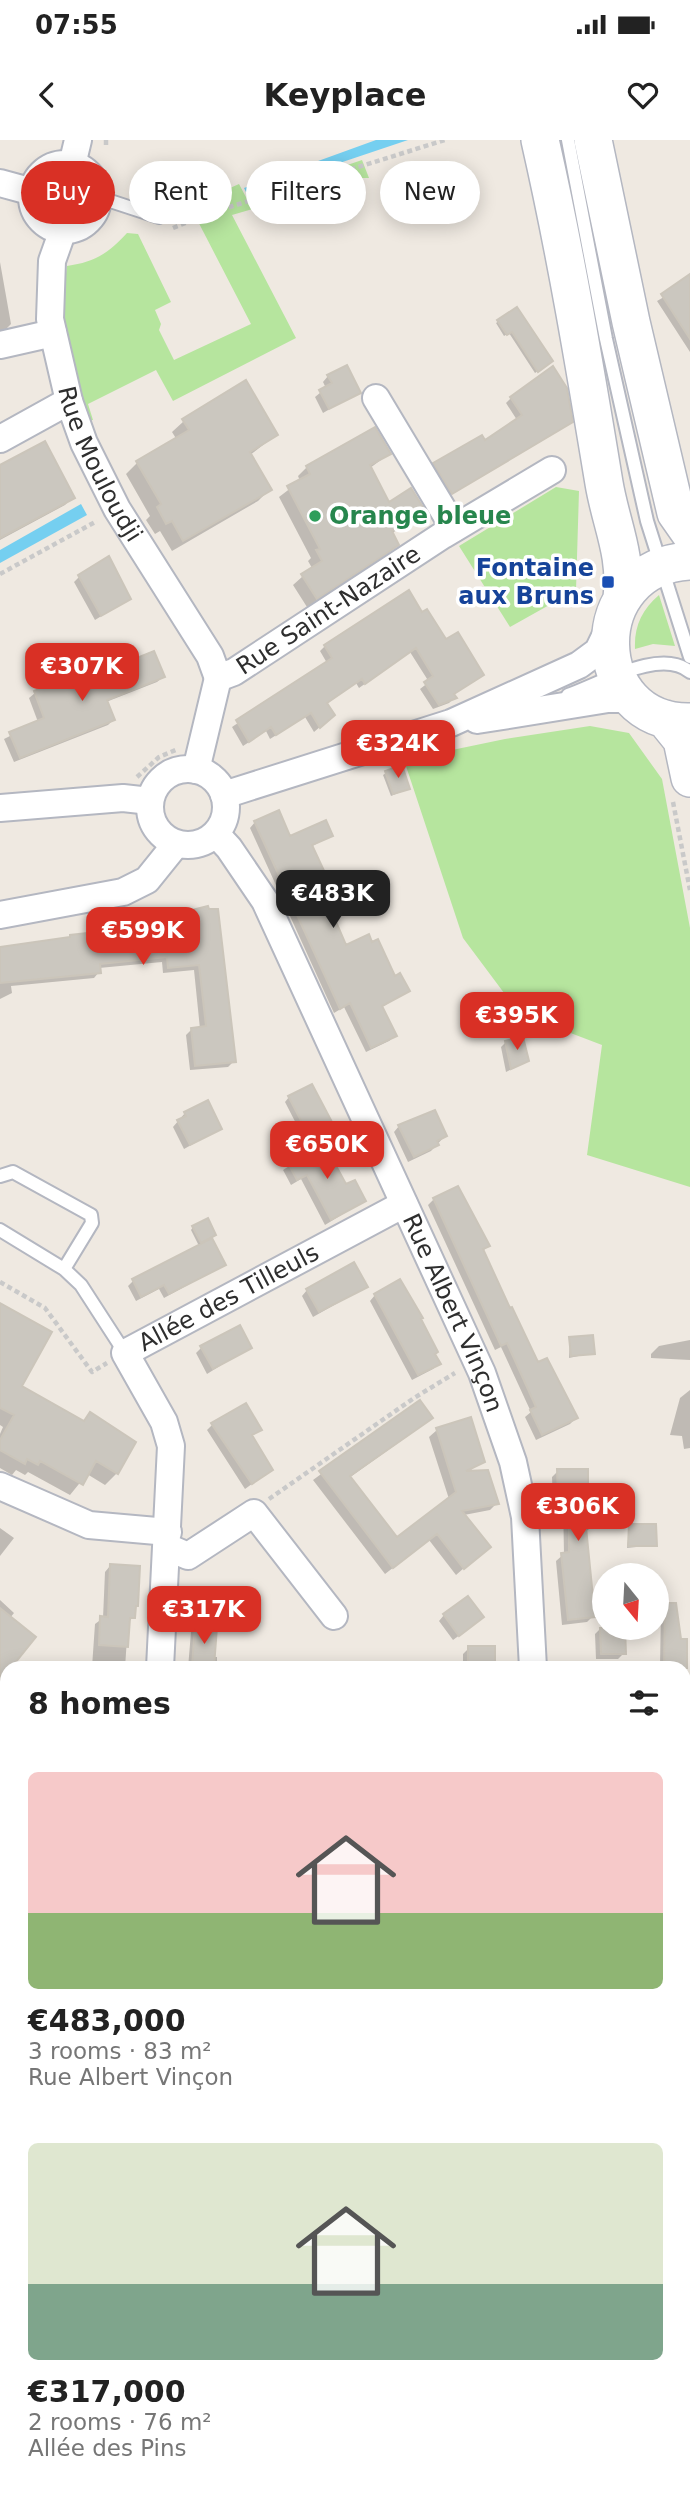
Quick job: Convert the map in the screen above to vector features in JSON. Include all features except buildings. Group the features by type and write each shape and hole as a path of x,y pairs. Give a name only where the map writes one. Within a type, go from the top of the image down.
{"main road":[{"path":"540,140 575,302 606,493 623,556 610,650 625,688 678,720 682,740 682,789"},
{"path":"593,140 631,322 676,513 690,533"},
{"path":"617,611 640,579 676,563"}],"street":[{"path":"0,183 21,189"},
{"path":"50,224 63,230 74,229 82,224"},
{"name":"Rue Mouloudji","path":"63,230 52,261 50,319 69,401 84,443 117,509 210,656 218,678"},
{"path":"0,345 53,333"},
{"path":"376,398 454,528"},
{"path":"0,439 69,401"},
{"name":"Rue Saint-Nazaire","path":"196,770 218,678 234,672 454,528 552,470"},
{"path":"224,794 451,723 562,673 598,651 617,611"},
{"path":"451,723 608,699 625,688"},
{"path":"196,770 214,779 224,794 225,815 216,834 197,844 176,844 158,832 150,812 154,789 172,772 196,770"},
{"path":"0,808 123,798 150,801"},
{"name":"Rue Albert Vinçon","path":"216,834 229,848 265,901 474,1355 500,1420 525,1517 533,1661"},
{"path":"0,915 123,892 147,880 176,844"},
{"name":"Allée des Tilleuls","path":"160,1661 171,1446 164,1422 125,1353 404,1205"},
{"path":"0,1486 89,1525 168,1539 188,1556 254,1513 334,1616"}],"lane":[{"path":"568,140 609,352 647,521 676,563 690,657"},
{"path":"562,673 625,688 657,662 676,662 690,671"},
{"path":"0,1176 13,1172 90,1215 92,1223 64,1269"},
{"path":"0,1230 64,1269 81,1285 125,1353"}],"path":[{"path":"106,140 106,148"},
{"path":"166,231 207,215 445,140"},
{"path":"0,574 107,515"},
{"path":"131,781 159,757 181,748"},
{"path":"682,789 690,890"},
{"path":"0,1282 45,1308 92,1373 125,1353"},
{"path":"254,1513 414,1398 448,1380 474,1355"}],"green space":[{"path":"239,184 246,197 246,211 232,215 232,187"},
{"path":"232,215 296,338 173,401 156,370 88,404 93,420 86,421 71,363 65,326 67,266 100,256 127,233 138,234 171,302 155,310 161,324 159,330 174,360 251,324 199,224 232,224"},
{"path":"556,487 579,491 576,590 510,627 459,546"},
{"path":"659,595 675,646 653,644 635,649 640,619"},
{"path":"590,726 629,733 662,779 690,928 690,1187 587,1155 602,1045 539,1021 528,1025 463,938 404,760 505,739"}],"water":[{"path":"376,140 408,140 345,161 318,161"},
{"path":"81,504 87,515 0,563 0,550"}],"place":[{"name":"Orange bleue","path":"315,516"},
{"name":"Fontaine aux Bruns","path":"608,582"}]}
